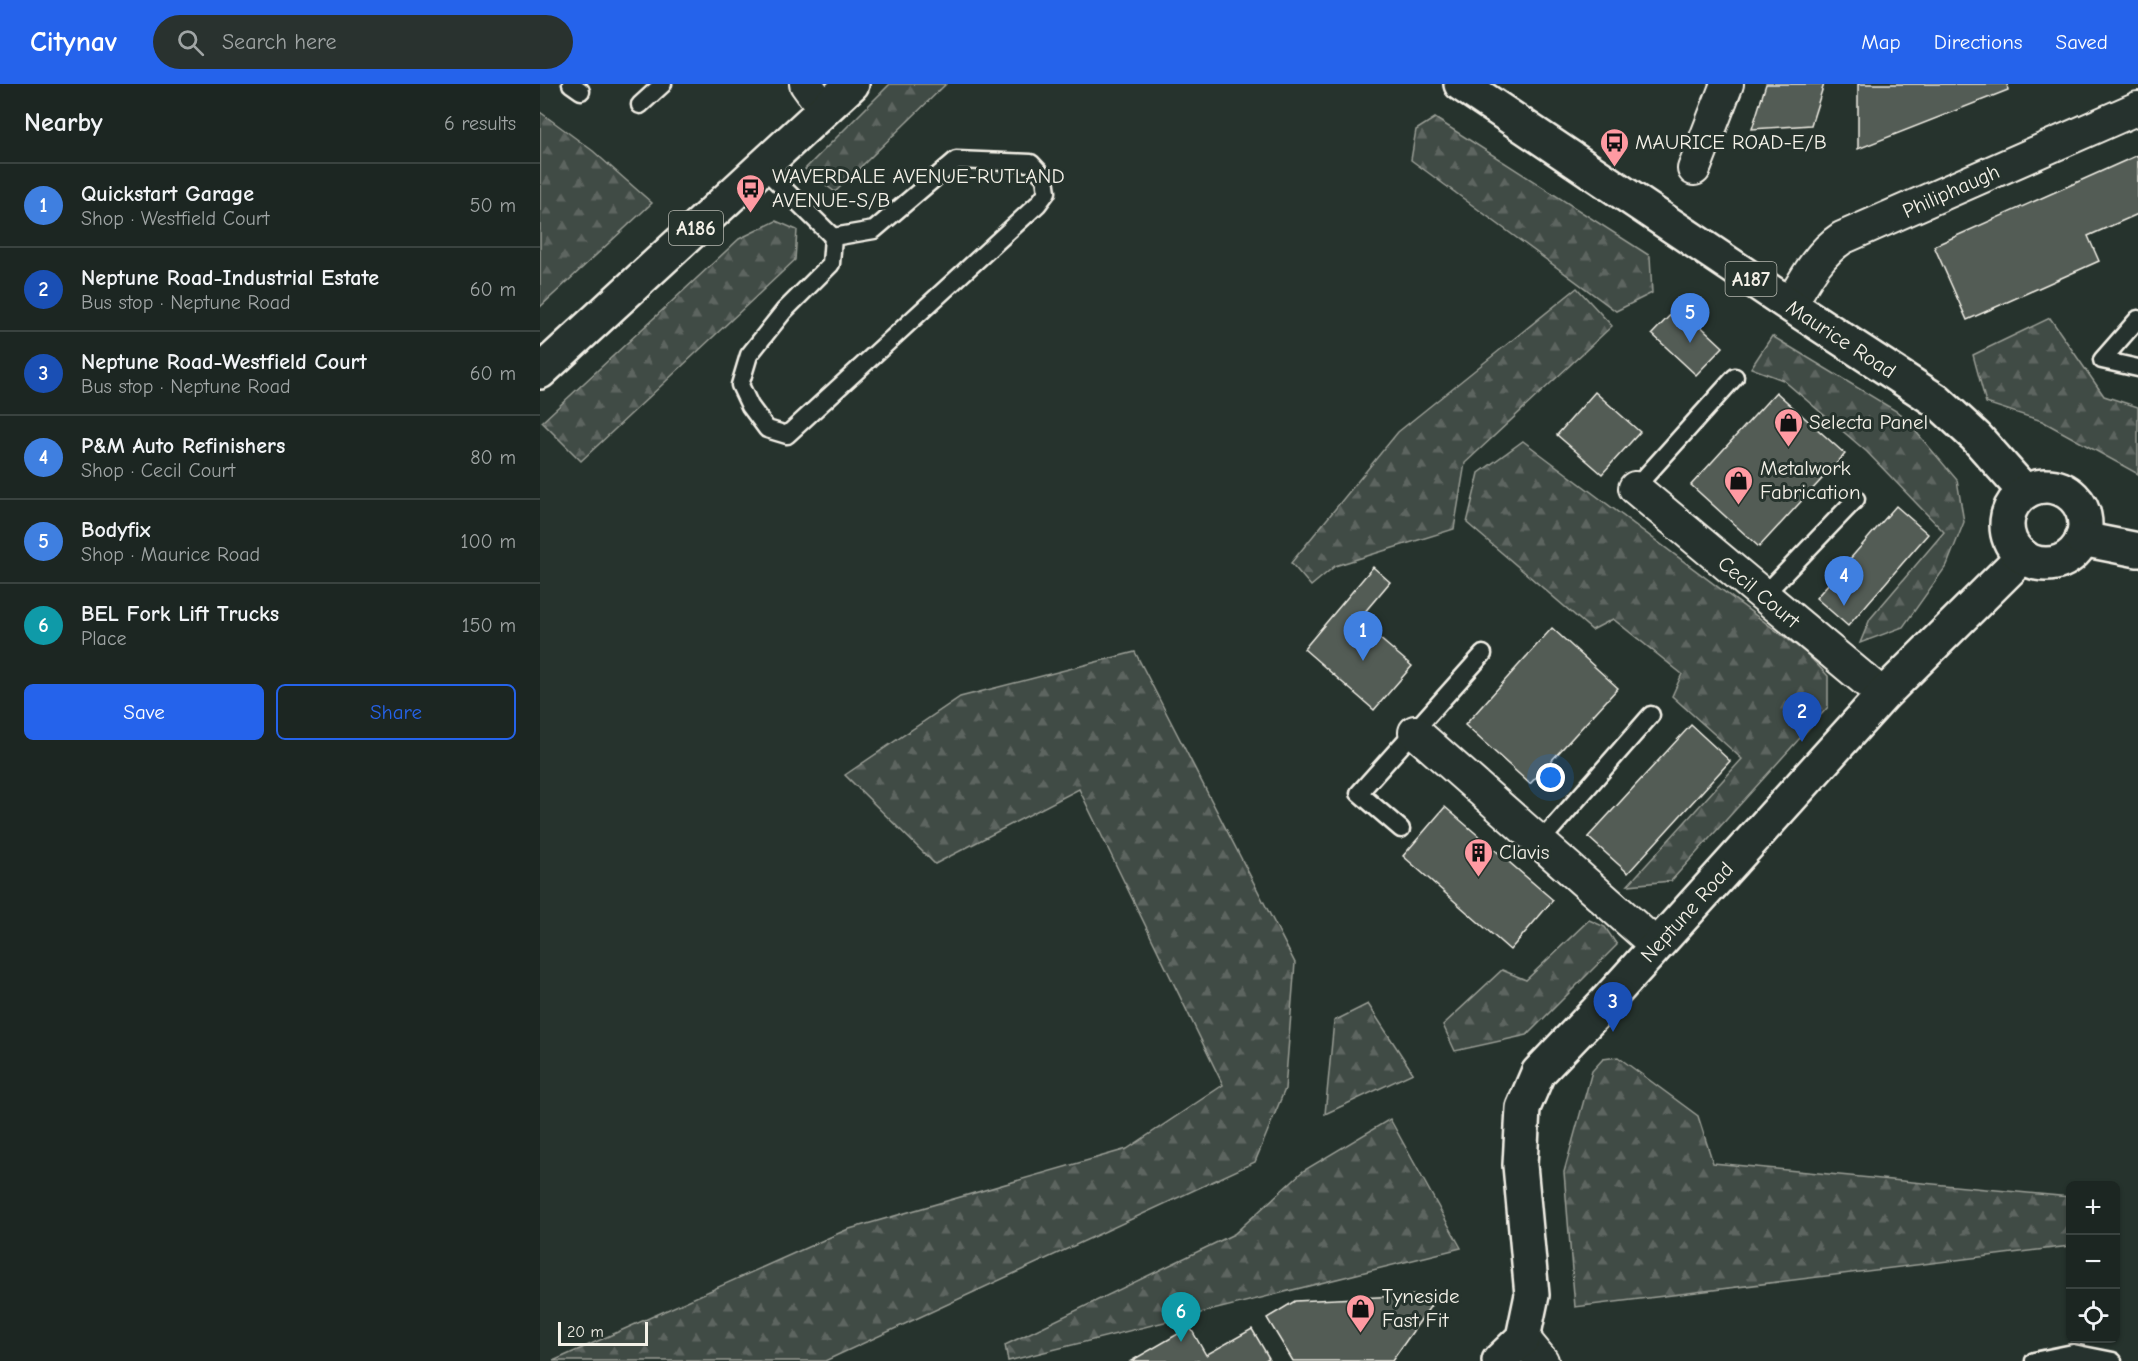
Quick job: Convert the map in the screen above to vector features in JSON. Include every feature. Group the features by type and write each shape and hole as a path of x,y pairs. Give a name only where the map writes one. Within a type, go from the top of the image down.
{"main road":[{"name":"A186","path":"540,372 762,167 815,97 852,84"},
{"name":"Maurice Road","path":"1461,84 1943,405 1976,437 2025,492"},
{"path":"2048,487 2070,495 2083,515 2085,527 2077,549 2057,563 2033,562 2014,548 2007,524 2016,500 2025,492 2048,487"},
{"path":"2082,539 2138,550"},
{"name":"Neptune Road","path":"1533,1349 1532,1295 1520,1165 1523,1107 1538,1073 1883,695 2023,556"},
{"path":"1499,1361 1533,1349"}],"street":[{"path":"1694,169 1727,84"},
{"name":"Philiphaugh","path":"1790,305 1816,261 1829,247 1842,238 2138,108"},
{"name":"Cecil Court","path":"1635,488 1883,695"},
{"path":"1415,732 1656,945"}],"lane":[{"path":"640,105 663,84"},
{"path":"762,167 833,237 831,264 784,311 749,355 740,385 750,406 767,429 787,435 1038,204 1047,192 1045,178 1031,163 956,160 874,230 833,237"},
{"path":"2138,319 2102,360 2138,368"},
{"path":"1635,488 1735,377"},
{"path":"1763,596 1856,499"},
{"path":"1401,829 1359,793 1483,654"},
{"path":"1540,842 1651,715"},
{"path":"2034,1361 2073,1353 2114,1361"}],"green space":[{"path":"890,84 946,84 835,192 805,169"},
{"path":"540,112 593,151 652,203 540,307"},
{"path":"1435,118 1650,256 1652,293 1616,311 1411,160 1416,130"},
{"path":"776,221 797,230 795,260 581,461 542,422 739,239"},
{"path":"1577,288 1612,326 1465,463 1454,529 1335,566 1311,586 1291,563 1398,432"},
{"path":"2050,318 2104,396 2138,407 2138,474 2042,421 1986,403 1973,355"},
{"path":"1772,336 1901,414 1957,480 1964,522 1947,565 1903,627 1860,643 1870,619 1944,532 1867,452 1783,380 1751,368"},
{"path":"1523,441 1806,653 1828,676 1828,707 1671,881 1628,885 1742,759 1672,696 1682,674 1613,619 1592,630 1467,523 1479,473"},
{"path":"1135,652 1295,963 1285,1089 1255,1162 825,1361 553,1361 846,1230 1127,1149 1223,1085 1079,789 935,864 845,775 960,697"},
{"path":"1589,920 1605,927 1617,945 1527,1035 1455,1051 1443,1025 1502,970 1526,980"},
{"path":"1368,1004 1413,1073 1325,1114 1334,1021"},
{"path":"1618,1057 1698,1116 1713,1163 2066,1197 2066,1246 1575,1307 1564,1172 1592,1071 1603,1059"},
{"path":"1390,1119 1461,1248 1008,1361 1005,1345 1234,1234 1303,1171"}],"building":[{"path":"1766,84 1824,84 1811,125 1752,129"},
{"path":"1858,84 2007,84 2008,90 1858,149"},
{"path":"2138,155 2138,214 2088,236 2099,261 1967,320 1934,246"},
{"path":"1679,306 1723,347 1696,375 1652,334"},
{"path":"1595,392 1640,432 1602,474 1557,435"},
{"path":"1776,392 1845,454 1759,547 1691,485"},
{"path":"1896,506 1928,534 1848,626 1816,598"},
{"path":"1373,567 1390,582 1358,620 1412,666 1374,710 1304,649"},
{"path":"1552,628 1618,688 1530,784 1465,725"},
{"path":"1691,725 1730,761 1628,873 1588,837"},
{"name":"Clavis","path":"1445,807 1553,900 1510,950 1403,856"},
{"path":"1439,1294 1392,1361 1293,1361 1267,1318 1295,1301"},
{"path":"1190,1327 1206,1355 1252,1329 1269,1358 1264,1361 1131,1361"}],"place":[{"name":"MAURICE ROAD-E/B","path":"1614,168"},
{"name":"WAVERDALE AVENUE-RUTLAND AVENUE-S/B","path":"751,214"},
{"name":"Bodyfix","path":"1690,343"},
{"name":"Selecta Panel","path":"1788,448"},
{"name":"Metalwork Fabrication","path":"1739,506"},
{"name":"P&M Auto Refinishers","path":"1844,606"},
{"name":"Quickstart Garage","path":"1363,661"},
{"name":"Neptune Road-Industrial Estate","path":"1802,742"},
{"name":"Clavis","path":"1478,878"},
{"name":"Neptune Road-Westfield Court","path":"1613,1032"},
{"name":"Tyneside Fast Fit","path":"1361,1334"},
{"name":"BEL Fork Lift Trucks","path":"1181,1342"}]}
